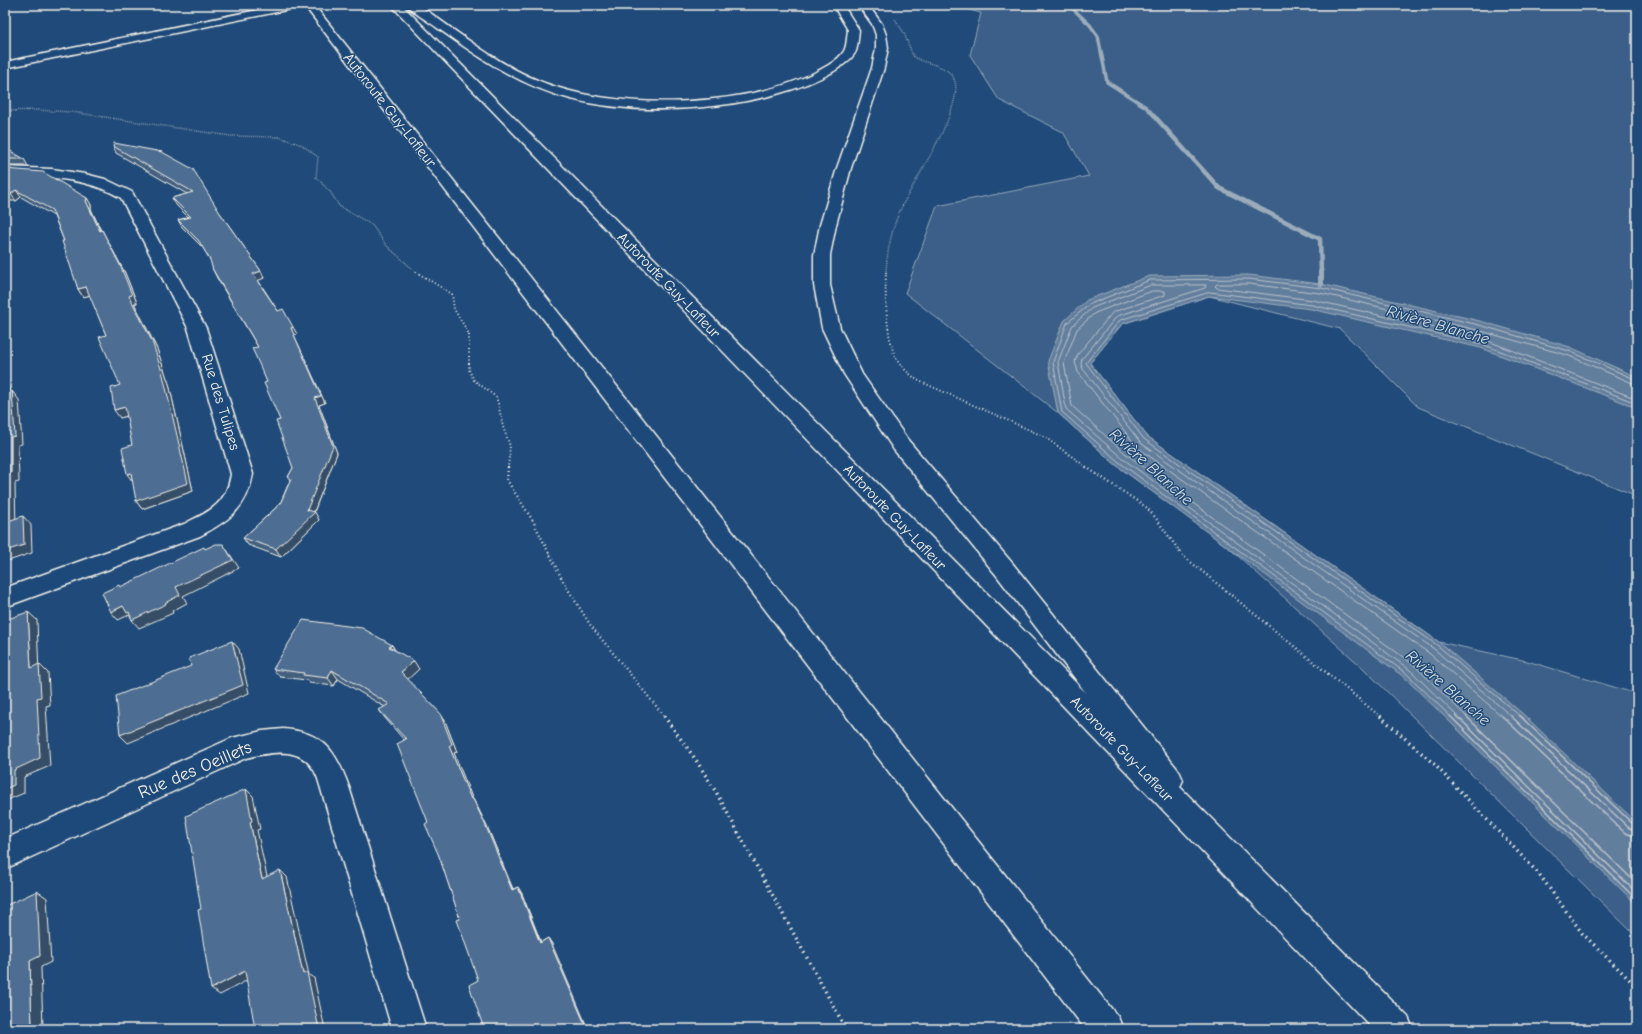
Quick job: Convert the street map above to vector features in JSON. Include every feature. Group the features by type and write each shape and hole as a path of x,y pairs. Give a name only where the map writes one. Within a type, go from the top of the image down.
{"main road":[{"path":"5,62 296,5"},
{"path":"303,5 319,17"},
{"name":"Autoroute Guy-Lafleur","path":"309,5 1106,1029"},
{"name":"Autoroute Guy-Lafleur","path":"396,5 1396,1029"},
{"path":"412,5 490,60 535,83 563,93 585,98 622,103 658,105 699,104 752,96 792,86 822,74 846,57 854,44 855,35 853,26 846,14 838,5"},
{"path":"863,5 877,24 881,35 882,48 878,68 844,168 828,225 822,255 821,278 823,299 836,341 866,396 901,444 1005,570 1237,866"},
{"path":"5,65 127,39"},
{"name":"Rue des Tulipes","path":"5,171 56,175 88,180 112,186 127,195 197,328 242,474 237,497 226,510 212,520 192,530 5,598"},
{"name":"Rue des Oeillets","path":"5,854 242,747 267,741 288,740 307,746 320,755 328,769 335,787 410,1029"}],"path":[{"path":"890,14 904,32 909,49 914,56 950,72 953,75 955,85 954,104 951,114 899,213 891,238 887,261 885,288 892,350 901,367 917,380 1043,436 1058,445 1106,482 1143,504 1158,520 1174,548 1397,730 1436,765 1539,874 1582,933 1637,987"},
{"path":"5,111 54,110 102,115 230,136 279,137 302,145 311,150 318,157 316,177 331,193 339,206 372,225 386,245 421,276 452,294 454,309 470,334 469,370 474,380 496,397 498,403 503,427 510,446 506,473 507,480 533,521 564,583 591,626 620,663 654,702 696,760 716,792 846,1029"}],"shaded area":[{"path":"949,5 1637,5 1637,496 1418,407 1340,329 1209,296 1122,324 1090,363 1147,436 1439,642 1527,661 1637,694 1637,937 1363,668 1229,548 1116,465 1058,413 905,293 937,206 1089,176 1063,132 999,100 970,55 981,13"}],"water":[{"name":"Rivière Blanche","path":"1249,275 1321,284 1480,321 1570,347 1637,377 1637,410 1630,405 1481,348 1311,309 1209,296 1122,324 1090,363 1147,436 1439,642 1523,714 1637,823 1637,905 1404,677 1116,465 1058,413 1048,361 1064,321 1087,300 1149,276"}],"building":[{"path":"114,143 162,152 193,169 220,213 261,271 253,274 278,311 283,309 293,327 291,328 321,396 315,398 333,446 307,510 315,512 276,549 243,538 280,504 291,479 288,477 293,468 276,421 280,420 264,383 267,382 252,348 258,347 213,270 210,260 199,241 178,220 191,217 172,198 193,192 113,146"},
{"path":"5,148 24,159 5,159"},
{"path":"5,169 43,172 87,198 86,201 100,231 102,230 120,265 132,295 129,296 152,341 163,375 188,483 136,501 131,473 127,474 122,448 132,445 125,407 114,410 111,388 120,385 99,337 106,335 86,287 78,289 62,241 64,241 52,210 16,190 11,194 5,194"},
{"path":"5,389 7,393 12,391 15,436 11,437 11,473 7,475 8,521 23,516 24,545 5,551"},
{"path":"216,544 223,544 233,560 176,587 180,595 165,603 166,604 132,620 129,612 127,613 123,606 111,612 102,593 119,585 120,587 204,547 205,549"},
{"path":"28,612 31,668 39,664 41,697 37,698 40,758 14,770 14,785 5,789 5,620"},
{"path":"303,620 362,628 392,645 389,647 414,661 401,672 440,713 452,744 449,746 471,799 473,799 485,824 512,890 518,887 540,943 548,938 587,1029 484,1029 469,985 478,980 457,920 460,919 439,856 425,824 428,822 397,744 406,739 379,710 389,704 332,670 328,678 273,669"},
{"path":"232,641 243,685 120,735 116,696 191,666 189,658"},
{"path":"246,789 252,821 250,822 262,879 280,870 303,974 307,972 319,1029 255,1029 245,971 211,989 198,910 201,909 186,816"},
{"path":"37,891 40,956 30,961 32,1029 5,1029 5,906"}],"waterway":[{"path":"1069,5 1090,25 1098,36 1107,82 1146,107 1158,120"},
{"path":"1157,119 1219,188 1320,239 1321,273"},
{"path":"1321,273 1321,284"}]}
